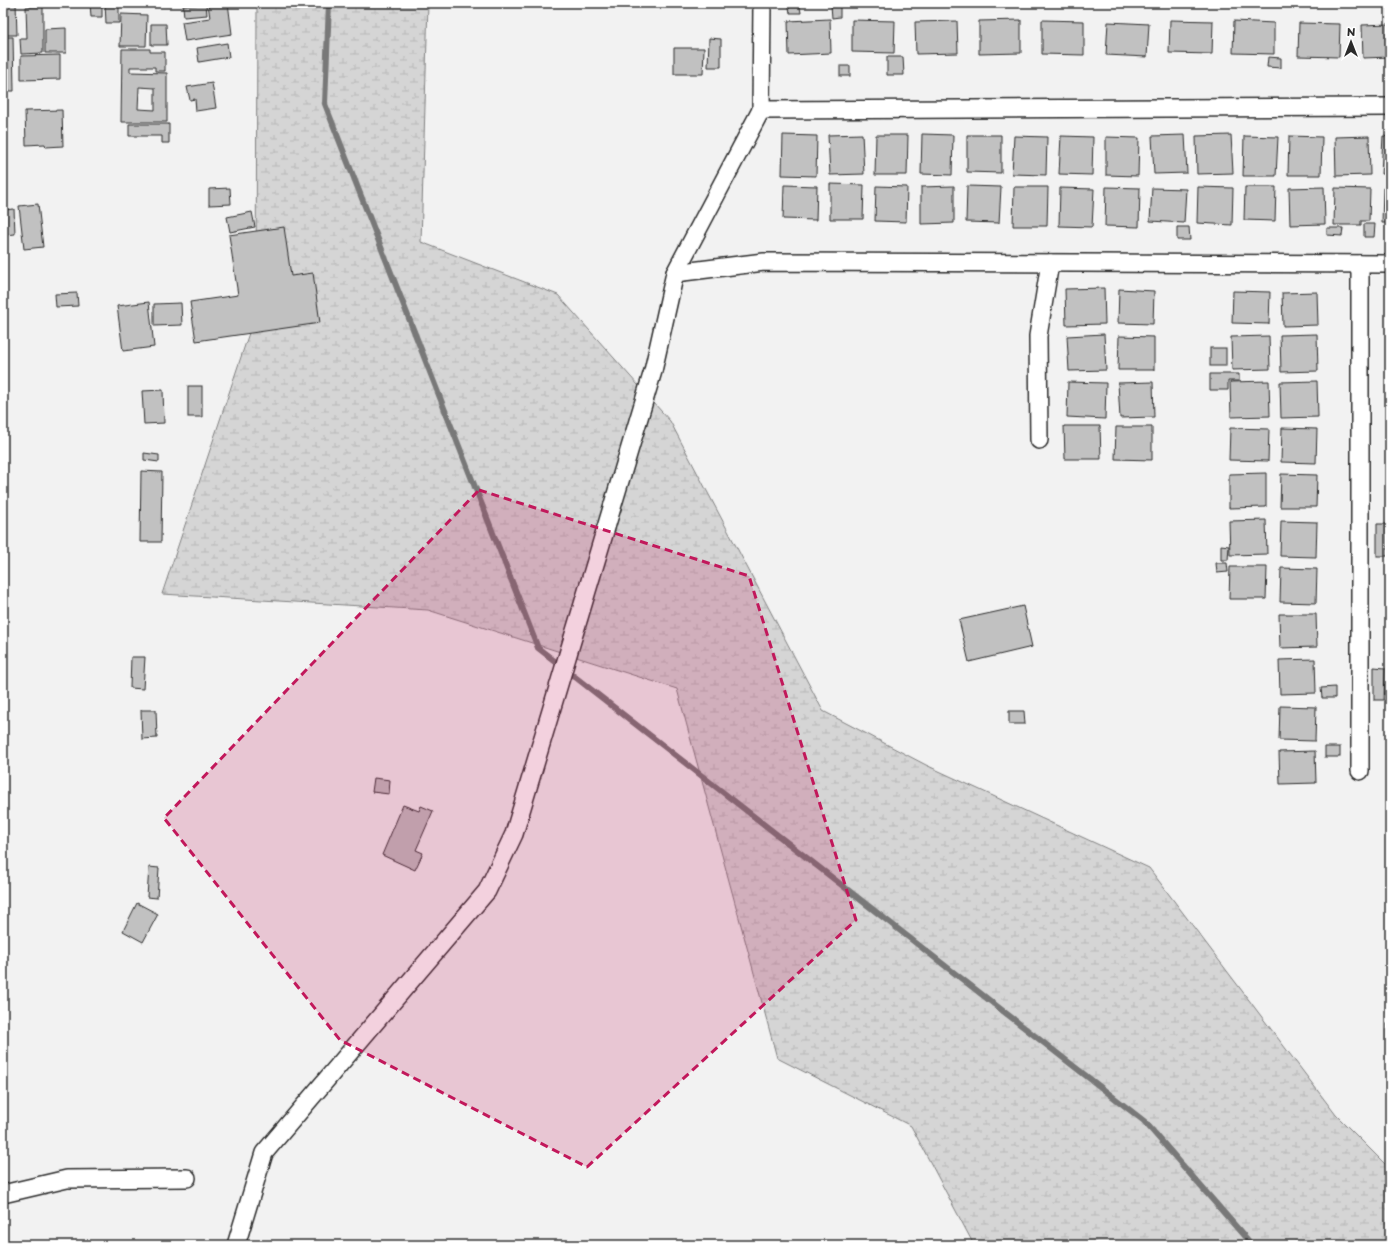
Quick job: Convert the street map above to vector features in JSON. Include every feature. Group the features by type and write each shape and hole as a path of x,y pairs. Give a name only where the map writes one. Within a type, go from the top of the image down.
{"street":[{"path":"236,1245 264,1153 487,891 514,834 653,371 675,273 761,110 762,3"},
{"path":"761,110 1390,107"},
{"path":"675,273 764,262 1390,264"},
{"path":"1040,440 1038,336 1050,263"},
{"path":"1360,264 1360,771"},
{"path":"3,1194 67,1179 187,1178"}],"highlighted area":[{"path":"479,490 749,576 856,920 587,1167 340,1040 164,818"}],"green space":[{"path":"257,3 428,3 421,242 558,295 670,421 823,711 926,765 1149,868 1336,1115 1390,1169 1390,1245 974,1245 911,1126 777,1058 677,689 428,610 162,594 256,312"}],"building":[{"path":"3,3 16,3 17,35 3,35"},
{"path":"90,3 102,3 102,17 91,17"},
{"path":"105,3 119,3 119,23 106,23"},
{"path":"228,3 232,34 185,41 182,22 210,18 208,4"},
{"path":"206,4 207,15 184,17 183,6"},
{"path":"831,5 840,5 840,17 832,18"},
{"path":"43,6 43,53 21,54 20,39 27,39 26,7"},
{"path":"789,7 800,7 801,13 790,13"},
{"path":"121,14 147,15 146,46 120,46"},
{"path":"830,19 831,53 789,55 788,21"},
{"path":"852,20 895,21 894,53 852,52"},
{"path":"1021,20 1021,53 979,54 979,21"},
{"path":"1042,20 1084,21 1084,55 1042,54"},
{"path":"1170,20 1213,21 1212,54 1169,53"},
{"path":"957,21 958,53 916,54 915,22"},
{"path":"1234,21 1274,23 1274,54 1233,53"},
{"path":"1108,22 1149,24 1147,57 1106,55"},
{"path":"1299,23 1340,24 1339,57 1298,56"},
{"path":"151,24 166,24 167,45 151,45"},
{"path":"1390,24 1390,57 1363,58 1362,25"},
{"path":"66,28 66,53 45,53 45,29"},
{"path":"3,37 13,37 14,91 3,91"},
{"path":"709,38 721,39 721,67 708,67"},
{"path":"227,43 229,57 199,62 197,48"},
{"path":"674,48 704,48 703,74 674,74"},
{"path":"122,49 150,49 150,52 165,52 165,71 155,71 155,67 130,67 130,72 167,73 167,122 121,122","holes":["139,87 155,88 155,110 138,109"]},
{"path":"60,55 60,79 21,80 21,56"},
{"path":"887,57 903,57 904,75 887,75"},
{"path":"1268,57 1281,58 1281,68 1267,67"},
{"path":"840,66 850,66 850,76 840,76"},
{"path":"212,83 216,108 196,111 195,99 190,100 187,87"},
{"path":"62,110 63,146 46,147 45,144 26,145 25,111"},
{"path":"129,124 169,124 169,143 162,143 162,136 129,136"},
{"path":"862,134 864,174 830,175 828,135"},
{"path":"922,134 953,135 952,175 921,174"},
{"path":"783,135 817,136 816,176 782,175"},
{"path":"876,135 908,135 907,175 875,175"},
{"path":"967,135 1001,135 1001,173 967,172"},
{"path":"1185,135 1187,173 1154,174 1152,136"},
{"path":"1231,135 1233,173 1197,174 1196,136"},
{"path":"1014,136 1047,137 1046,175 1012,174"},
{"path":"1061,136 1093,137 1092,175 1059,174"},
{"path":"1244,136 1278,137 1276,176 1243,176"},
{"path":"1289,136 1322,137 1321,175 1288,175"},
{"path":"1369,136 1370,175 1336,176 1335,137"},
{"path":"1383,136 1390,137 1390,174 1381,174"},
{"path":"1106,137 1139,138 1138,176 1106,175"},
{"path":"830,184 864,185 863,219 830,219"},
{"path":"784,185 817,186 816,220 783,219"},
{"path":"876,186 907,187 906,222 875,221"},
{"path":"954,186 954,223 921,224 921,187"},
{"path":"967,186 1001,187 999,223 966,222"},
{"path":"1014,187 1048,187 1047,226 1013,226"},
{"path":"1106,187 1140,188 1139,227 1105,226"},
{"path":"1198,187 1233,188 1232,225 1197,223"},
{"path":"1245,187 1276,187 1275,221 1244,220"},
{"path":"1324,187 1325,224 1290,225 1289,188"},
{"path":"230,188 231,204 209,205 209,189"},
{"path":"1060,188 1094,189 1092,227 1059,226"},
{"path":"1152,188 1186,189 1184,223 1150,221"},
{"path":"1335,188 1370,189 1369,221 1361,221 1361,225 1334,225"},
{"path":"1383,188 1390,189 1390,223 1382,223"},
{"path":"38,204 43,247 24,249 19,206"},
{"path":"14,209 15,234 3,235 3,210"},
{"path":"252,212 255,227 230,232 227,217"},
{"path":"1364,224 1375,224 1374,237 1364,237"},
{"path":"284,227 291,276 313,273 320,323 196,341 190,302 238,295 229,235"},
{"path":"1177,227 1189,227 1190,240 1177,240"},
{"path":"1327,228 1343,228 1342,236 1327,235"},
{"path":"1104,288 1105,324 1066,325 1065,289"},
{"path":"1119,289 1154,291 1153,324 1118,323"},
{"path":"1233,291 1270,292 1269,324 1232,323"},
{"path":"1317,292 1318,325 1283,326 1282,293"},
{"path":"77,293 78,306 56,307 55,294"},
{"path":"149,302 154,347 123,351 117,306"},
{"path":"181,303 182,325 154,326 154,304"},
{"path":"1104,334 1106,370 1069,371 1067,336"},
{"path":"1317,334 1318,371 1281,372 1280,335"},
{"path":"1119,336 1154,337 1154,370 1118,370"},
{"path":"1269,336 1270,369 1232,370 1231,337"},
{"path":"1210,348 1226,348 1226,366 1210,366"},
{"path":"1210,374 1239,374 1239,381 1228,381 1228,390 1210,390"},
{"path":"1269,381 1270,416 1231,417 1230,382"},
{"path":"1317,381 1318,417 1281,418 1280,382"},
{"path":"1068,382 1106,383 1105,419 1067,417"},
{"path":"1153,382 1154,417 1120,418 1118,383"},
{"path":"188,386 202,386 202,417 188,417"},
{"path":"163,390 164,423 144,424 142,391"},
{"path":"1064,426 1100,426 1101,459 1065,459"},
{"path":"1116,427 1152,427 1152,460 1115,459"},
{"path":"1230,428 1269,429 1268,461 1229,460"},
{"path":"1282,428 1317,429 1316,463 1281,462"},
{"path":"144,453 159,455 159,462 144,460"},
{"path":"141,471 162,472 161,542 140,542"},
{"path":"1266,473 1266,507 1229,508 1229,474"},
{"path":"1281,474 1317,475 1316,507 1280,507"},
{"path":"1266,520 1267,554 1230,555 1229,521"},
{"path":"1281,521 1317,522 1316,557 1280,556"},
{"path":"1377,524 1388,524 1388,556 1377,556"},
{"path":"1221,545 1229,546 1228,560 1221,560"},
{"path":"1216,563 1227,563 1228,572 1217,573"},
{"path":"1230,567 1267,567 1266,599 1229,599"},
{"path":"1281,568 1317,569 1316,603 1280,602"},
{"path":"1023,606 1032,647 969,662 959,620"},
{"path":"1279,614 1316,614 1317,647 1280,648"},
{"path":"131,657 145,657 143,689 130,688"},
{"path":"1315,659 1316,693 1280,694 1279,660"},
{"path":"1374,667 1385,668 1384,700 1374,700"},
{"path":"1335,687 1335,698 1322,698 1321,688"},
{"path":"1280,706 1316,707 1315,741 1279,740"},
{"path":"141,710 156,710 157,738 142,739"},
{"path":"1009,711 1024,711 1025,724 1009,724"},
{"path":"1325,747 1340,747 1340,757 1325,757"},
{"path":"1315,751 1316,783 1280,784 1279,752"},
{"path":"374,778 390,780 389,794 372,792"},
{"path":"403,805 419,811 421,806 433,811 416,850 423,853 415,870 382,855"},
{"path":"149,867 159,868 157,898 147,897"},
{"path":"137,903 158,914 143,942 123,931"},
{"path":"1388,978 1390,978 1390,1014 1387,1014"},
{"path":"1387,1024 1390,1024 1390,1062 1387,1062"}],"waterway":[{"path":"329,3 325,104 538,648 1144,1121 1252,1245"}]}
